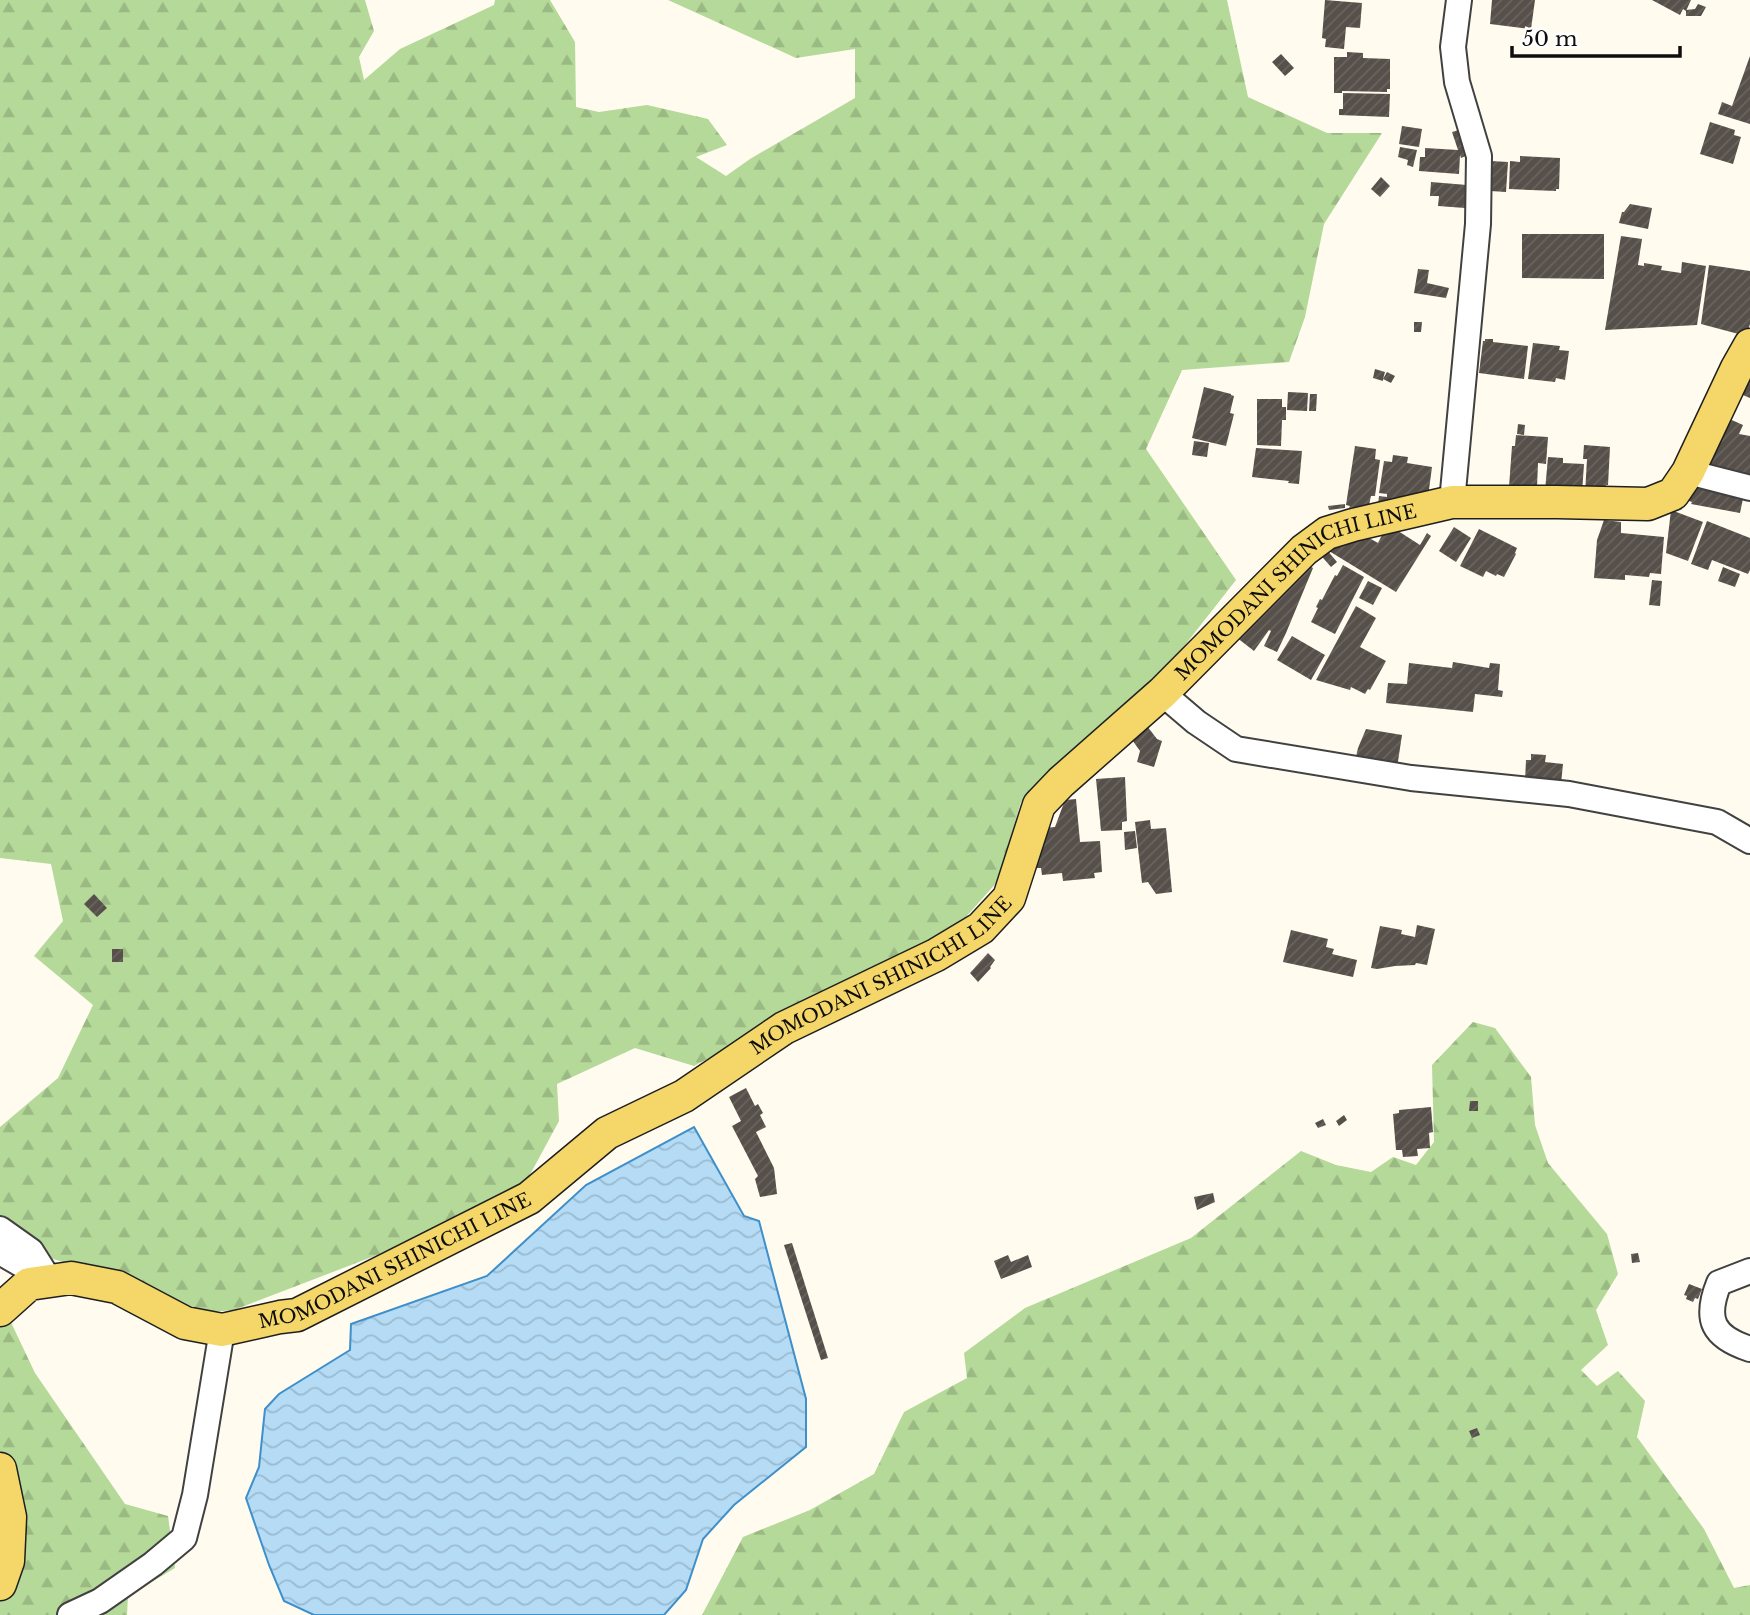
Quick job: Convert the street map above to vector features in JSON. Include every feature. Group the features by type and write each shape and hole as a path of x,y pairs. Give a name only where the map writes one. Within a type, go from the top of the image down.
{"main road":[{"name":"MOMODANI SHINICHI LINE","path":"0,1310 29,1284 71,1278 117,1287 185,1323 222,1330 297,1315 529,1198 607,1133 684,1096 784,1028 936,955 981,928 1009,898 1039,805 1061,782 1162,693 1304,550 1327,533 1452,502 1648,504 1673,494 1688,472 1750,345"},
{"path":"0,1469 10,1517 8,1561 0,1584"}],"street":[{"path":"1452,502 1478,224 1479,156 1457,82 1453,47 1459,0"},
{"path":"1688,472 1750,488"},
{"path":"1162,693 1196,722 1236,749 1411,778 1569,794 1717,822 1750,841"},
{"path":"0,1229 31,1251 50,1281"},
{"path":"0,1252 50,1281"},
{"path":"1750,1271 1719,1283 1712,1311 1716,1329 1732,1343 1750,1349"},
{"path":"70,1615 100,1601 153,1564 184,1538 195,1495 222,1330"}],"green space":[{"path":"0,0 365,0 374,31 359,57 364,80 400,49 494,5 495,0 550,0 575,42 576,107 599,112 647,105 708,119 727,145 696,157 726,176 750,159 855,98 855,49 796,58 668,0 1227,0 1248,97 1327,133 1382,133 1324,224 1305,317 1289,362 1182,370 1146,449 1236,580 1145,696 1021,802 997,882 957,927 694,1066 635,1048 557,1084 559,1121 519,1195 481,1215 234,1310 187,1314 112,1277 50,1258 0,1222 0,1127 58,1078 93,1005 34,956 63,921 51,864 0,858"},
{"path":"1473,1022 1495,1028 1531,1077 1535,1125 1548,1163 1607,1234 1618,1274 1596,1310 1608,1345 1581,1370 1597,1386 1618,1371 1645,1401 1637,1437 1704,1529 1734,1588 1750,1585 1750,1615 702,1615 743,1537 810,1510 874,1474 904,1412 967,1378 964,1353 1025,1308 1191,1238 1301,1151 1336,1165 1371,1172 1393,1157 1416,1165 1434,1142 1432,1065"},
{"path":"0,1308 7,1314 35,1373 125,1504 168,1516 175,1568 128,1596 127,1615 0,1615"}],"water":[{"path":"694,1127 744,1216 759,1221 806,1399 806,1447 734,1505 703,1539 686,1590 664,1615 314,1615 284,1601 246,1498 259,1467 265,1409 279,1394 350,1350 351,1324 487,1276 586,1185"}],"building":[{"path":"1325,0 1362,3 1360,28 1346,27 1344,49 1325,47 1326,39 1322,38"},
{"path":"1492,0 1535,0 1531,29 1490,24"},
{"path":"1652,0 1691,0 1686,11 1683,9 1680,15"},
{"path":"1698,4 1706,7 1701,16 1686,16 1686,10 1695,9"},
{"path":"1347,52 1363,53 1363,58 1390,59 1390,89 1387,89 1387,92 1334,93 1334,57 1347,57"},
{"path":"1281,54 1294,68 1285,76 1272,62"},
{"path":"1750,56 1750,124 1718,114 1722,102 1732,106"},
{"path":"1343,93 1390,94 1389,117 1339,115 1339,109 1343,109"},
{"path":"1710,122 1735,130 1734,135 1741,137 1733,164 1700,154"},
{"path":"1402,126 1422,129 1419,147 1399,144"},
{"path":"1459,130 1468,155 1461,158 1460,155 1459,174 1419,171 1420,157 1425,157 1425,148 1458,150 1452,132"},
{"path":"1400,147 1417,150 1413,167 1407,165 1408,160 1398,157"},
{"path":"1520,156 1560,158 1559,189 1509,189 1510,161 1520,162"},
{"path":"1491,161 1508,162 1506,192 1490,191"},
{"path":"1381,177 1390,186 1380,197 1371,189"},
{"path":"1431,182 1467,185 1465,208 1438,206 1439,196 1430,196"},
{"path":"1630,204 1652,208 1648,229 1619,223 1622,212"},
{"path":"1522,234 1604,234 1604,279 1522,278"},
{"path":"1621,236 1642,239 1638,265 1644,266 1644,263 1662,266 1661,270 1681,273 1682,262 1706,266 1697,325 1605,330"},
{"path":"1709,265 1750,271 1750,324 1746,336 1701,324"},
{"path":"1418,269 1429,270 1427,283 1449,288 1446,298 1414,293"},
{"path":"1414,322 1422,322 1421,332 1414,332"},
{"path":"1485,339 1528,346 1524,379 1479,373"},
{"path":"1533,343 1560,346 1559,350 1569,351 1565,380 1556,378 1555,382 1528,379"},
{"path":"1750,366 1750,398 1738,393"},
{"path":"1375,369 1385,372 1383,381 1373,378"},
{"path":"1387,372 1395,376 1391,383 1383,379"},
{"path":"1204,387 1234,396 1230,413 1234,414 1226,446 1192,438"},
{"path":"1288,392 1308,393 1307,411 1287,410"},
{"path":"1310,394 1317,394 1316,411 1309,411"},
{"path":"1257,399 1282,399 1282,407 1286,407 1286,420 1282,420 1281,446 1257,445"},
{"path":"1725,417 1743,425 1739,434 1750,436 1750,482 1705,474"},
{"path":"1518,424 1525,425 1524,435 1517,434"},
{"path":"1516,435 1548,437 1546,464 1538,463 1537,487 1509,487 1512,446 1515,446"},
{"path":"1194,441 1209,443 1207,457 1192,455"},
{"path":"1584,445 1610,447 1605,495 1585,494 1587,459 1583,459"},
{"path":"1355,446 1376,449 1375,459 1380,460 1375,496 1371,496 1369,505 1349,508 1350,506 1346,505"},
{"path":"1256,448 1302,451 1299,484 1252,477"},
{"path":"1393,455 1408,457 1407,463 1432,467 1428,497 1404,496 1404,499 1378,505 1379,496 1387,497 1387,494 1379,493 1384,461 1392,462"},
{"path":"1548,457 1563,458 1563,463 1584,464 1582,493 1545,491"},
{"path":"1694,483 1744,494 1740,513 1691,504 1692,502 1686,500"},
{"path":"1345,504 1345,508 1329,510 1328,506"},
{"path":"1671,510 1703,522 1688,561 1666,553"},
{"path":"1604,520 1621,522 1621,533 1664,537 1661,574 1650,573 1649,577 1625,575 1625,580 1594,578 1597,540"},
{"path":"1707,521 1750,538 1748,574 1712,560 1708,570 1691,564"},
{"path":"1386,527 1395,529 1420,545 1427,533 1431,536 1396,592 1329,551 1355,530 1378,543"},
{"path":"1454,527 1471,538 1456,562 1439,551"},
{"path":"1479,529 1517,548 1504,577 1486,571 1483,577 1460,566"},
{"path":"1316,537 1337,562 1331,567 1310,543"},
{"path":"1295,556 1313,568 1286,633 1277,652 1264,646 1271,631 1269,630 1254,651 1227,630"},
{"path":"1343,565 1364,577 1335,634 1311,622 1320,599 1322,600"},
{"path":"1723,567 1740,574 1735,587 1718,581"},
{"path":"1652,580 1662,581 1660,606 1649,605"},
{"path":"1368,581 1382,588 1373,605 1359,598"},
{"path":"1356,606 1376,618 1360,647 1386,661 1365,694 1351,687 1350,690 1316,680"},
{"path":"1292,636 1325,655 1311,680 1277,660"},
{"path":"1453,662 1489,668 1490,663 1500,664 1498,690 1503,691 1502,697 1475,694 1473,712 1386,703 1388,683 1407,684 1409,663 1452,668"},
{"path":"1147,726 1157,739 1162,741 1154,767 1137,762 1140,751 1130,737"},
{"path":"1366,729 1402,735 1397,768 1356,757"},
{"path":"1531,754 1546,755 1545,762 1563,764 1561,784 1525,781 1526,760 1531,760"},
{"path":"1125,777 1127,821 1122,822 1122,830 1101,831 1096,779"},
{"path":"1076,799 1080,842 1100,841 1102,872 1094,873 1095,878 1063,881 1062,873 1042,875 1041,868 1037,868 1038,837 1043,828 1055,827 1065,800"},
{"path":"1150,820 1151,829 1166,828 1172,892 1156,894 1148,882 1142,883 1135,822"},
{"path":"1135,831 1137,848 1125,850 1124,832"},
{"path":"94,894 107,908 97,917 84,904"},
{"path":"1417,925 1435,929 1427,965 1416,963 1371,968 1380,926 1402,930 1401,934 1415,937"},
{"path":"1291,930 1328,939 1326,947 1334,949 1332,954 1357,960 1353,977 1283,962"},
{"path":"112,949 123,949 123,962 112,962"},
{"path":"988,953 995,960 978,982 970,973"},
{"path":"746,1088 755,1106 758,1104 763,1113 760,1115 766,1127 756,1132 774,1168 777,1194 760,1197 755,1179 758,1176 732,1126 741,1121 729,1097"},
{"path":"1470,1101 1478,1101 1478,1111 1469,1111"},
{"path":"1431,1107 1433,1132 1429,1133 1430,1148 1417,1149 1418,1156 1403,1157 1402,1150 1396,1150 1393,1114 1399,1113 1399,1110"},
{"path":"1344,1115 1347,1120 1339,1126 1336,1121"},
{"path":"1323,1119 1326,1125 1318,1128 1315,1123"},
{"path":"1213,1193 1215,1202 1197,1210 1194,1197"},
{"path":"792,1243 828,1358 821,1360 784,1245"},
{"path":"1638,1253 1640,1262 1632,1263 1631,1254"},
{"path":"1008,1255 1011,1262 1028,1255 1032,1267 1001,1279 994,1261"},
{"path":"1689,1284 1702,1289 1698,1299 1695,1298 1693,1302 1684,1295"},
{"path":"1477,1428 1480,1435 1472,1438 1469,1431"}]}
